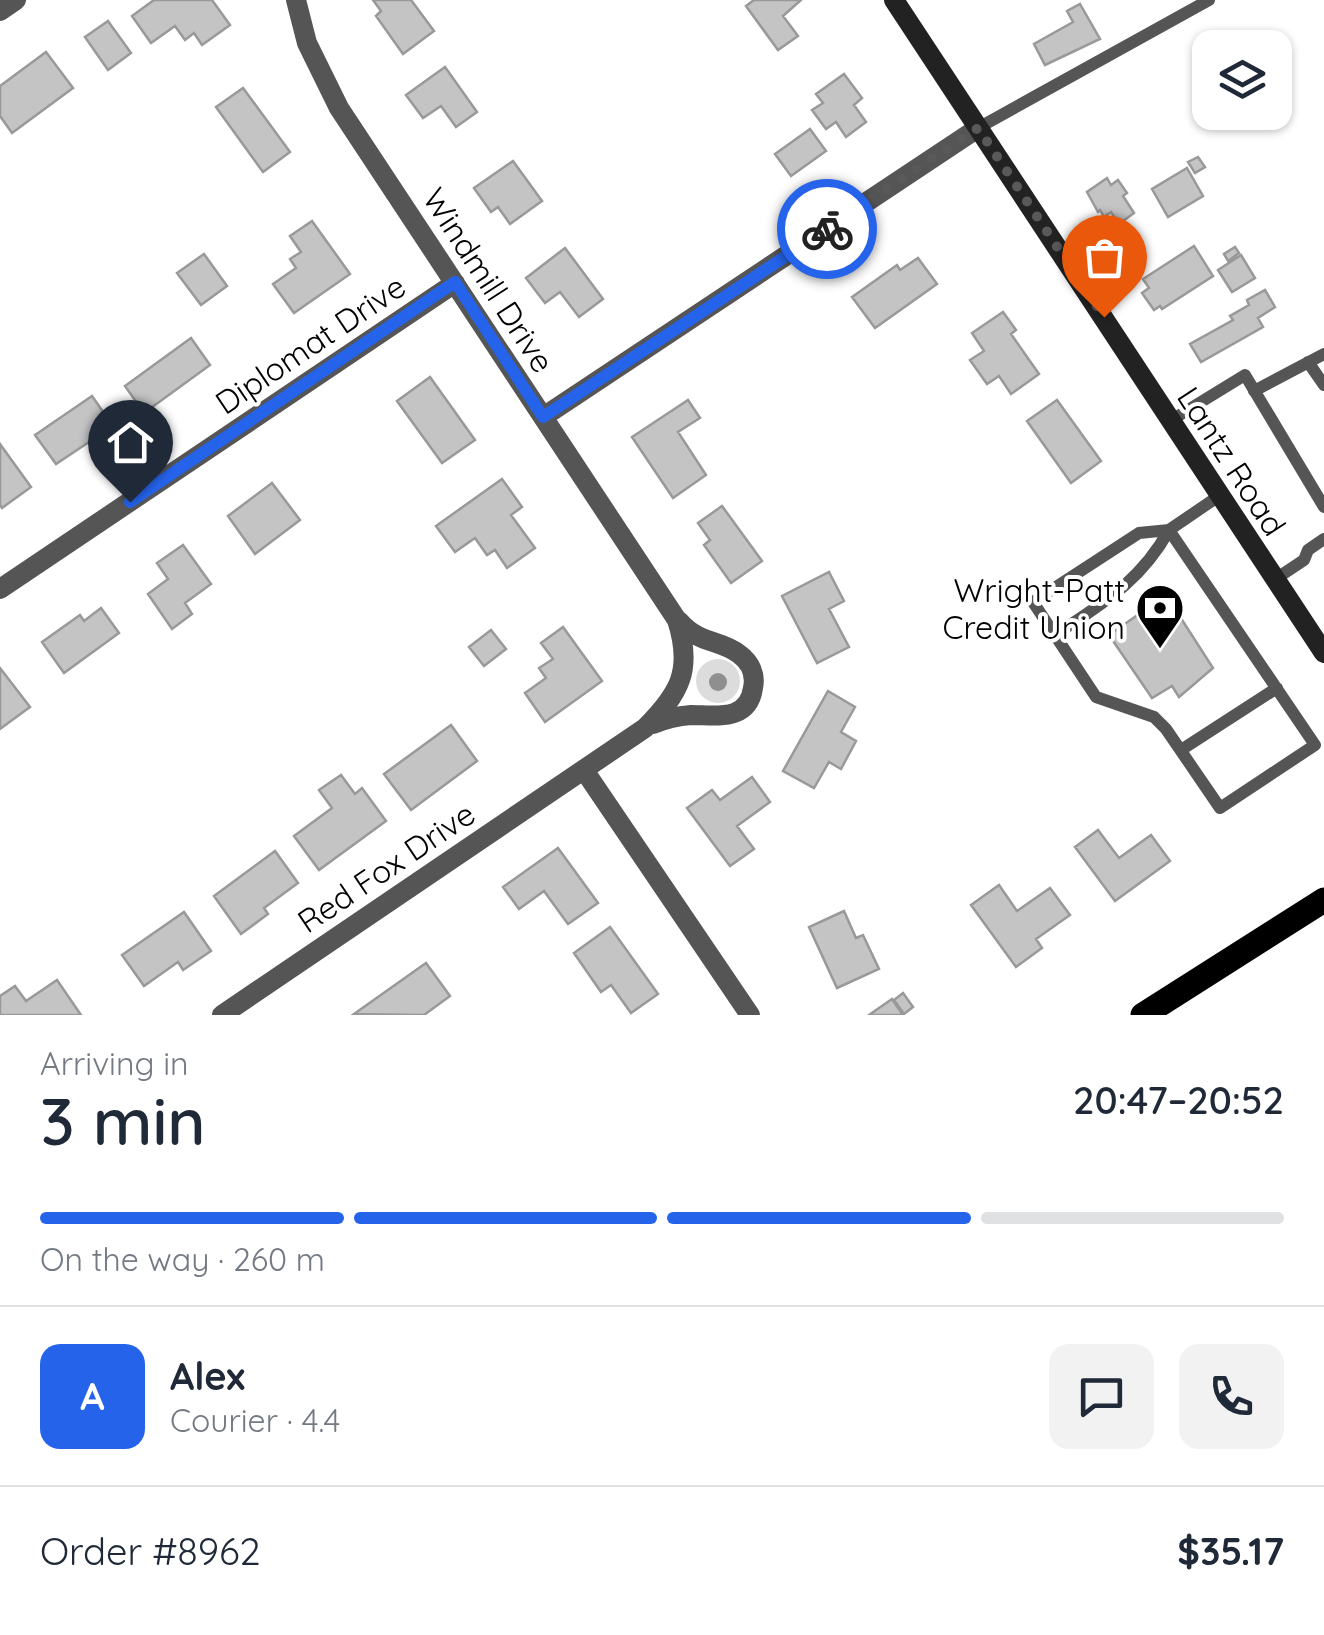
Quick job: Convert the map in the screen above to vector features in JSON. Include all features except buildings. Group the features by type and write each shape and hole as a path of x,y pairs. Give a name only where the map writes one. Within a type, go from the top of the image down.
{"main road":[{"path":"1143,1015 1324,900"}],"street":[{"path":"0,11 16,0"},
{"name":"Windmill Drive","path":"296,0 307,44 324,83 678,620 685,646 683,673 670,703 645,728 584,770"},
{"name":"Lantz Road","path":"894,0 1324,653"},
{"path":"543,417 978,128"},
{"name":"Diplomat Drive","path":"0,589 455,282"},
{"path":"645,728 679,716 730,716 744,707 753,692 753,673 743,656 699,638 678,620"},
{"path":"584,770 750,1015"},
{"name":"Red Fox Drive","path":"222,1015 584,770"}],"lane":[{"path":"978,128 1209,0"},
{"path":"1254,391 1324,354"},
{"path":"1308,362 1324,385"},
{"path":"1170,421 1245,375 1324,507"},
{"path":"1055,635 1136,578 1169,530 1219,496"},
{"path":"1169,530 1315,746 1220,808 1154,717 1096,697 1033,602 1140,533 1169,530"},
{"path":"1274,580 1304,560 1308,550 1324,539"},
{"path":"1181,750 1277,688"}],"shaded area":[{"path":"718,659 733,666 740,681 733,696 718,703 703,696 696,681 703,666"}],"way so far":[{"path":"827,229 978,128 1104,317"}],"place":[{"name":"Wright-Patt Credit Union","path":"1160,650"}],"route":[{"path":"130,502 455,282 543,417 827,229"}]}
